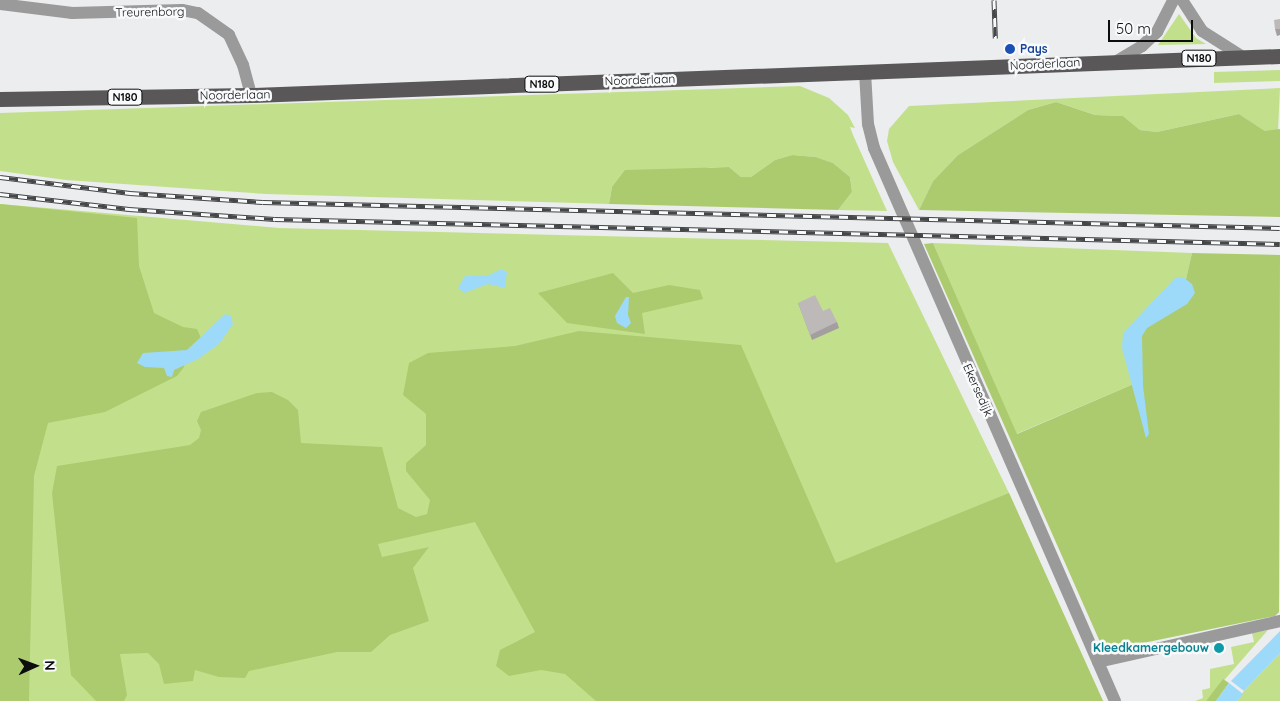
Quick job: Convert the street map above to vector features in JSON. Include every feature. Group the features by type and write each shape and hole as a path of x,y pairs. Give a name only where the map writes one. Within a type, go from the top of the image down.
{"main road":[{"name":"Noorderlaan","path":"0,99 251,95 1280,56"}],"street":[{"path":"1117,61 1142,46 1157,32 1173,0"},
{"path":"1182,0 1202,30 1243,56"},
{"name":"Treurenborg","path":"0,4 72,13 182,10 198,13 211,20 229,35 243,65 251,95"},
{"name":"Ekersedijk","path":"865,72 868,124 874,148 1115,701"},
{"path":"1098,662 1280,621"}],"green space":[{"path":"1179,14 1196,38 1206,44 1158,45"},
{"path":"1280,70 1280,81 1214,83 1214,72"},
{"path":"800,86 829,98 848,115 855,128 850,127 853,135 887,211 838,210 852,192 850,177 833,163 816,157 792,155 775,160 751,177 741,177 729,167 711,167 612,187 609,204 266,194 66,180 0,171 0,113"},
{"path":"1280,88 1278,131 1265,131 1239,114 1157,132 1140,130 1123,116 1095,115 1056,102 1028,110 958,155 933,181 919,210 893,162 887,141 889,129 909,106"},
{"path":"1056,102 1095,115 1123,116 1140,130 1157,132 1239,114 1265,131 1280,129 1280,217 919,210 933,181 958,155 1028,110"},
{"path":"792,155 816,157 833,163 850,177 852,192 838,210 609,204 612,187 625,170 729,167 741,177 751,177 775,160"},
{"path":"0,204 279,228 888,243 1009,493 1103,701 0,701"},
{"path":"0,204 137,218 139,266 154,313 183,327 197,329 201,338 187,350 184,367 177,376 105,412 48,423 34,476 29,701 0,701"},
{"path":"933,243 1192,253 1183,292 1136,383 1016,434"},
{"path":"933,243 1017,434 1136,383 1138,327 1183,292 1192,253 1280,255 1279,612 1275,616 1104,651 924,244"},
{"path":"613,273 633,293 669,285 700,290 703,299 642,313 645,334 567,323 538,293"},
{"path":"579,331 741,345 836,563 1009,493 1103,701 596,701 565,674 541,670 509,676 496,666 500,650 535,632 475,522 378,544 382,557 429,547 413,568 429,621 390,635 371,652 337,652 249,671 245,678 219,677 195,670 193,681 164,684 159,664 148,653 120,654 127,695 124,701 96,701 71,675 52,493 57,466 190,445 199,438 201,430 197,421 201,412 257,393 272,392 288,400 298,410 301,443 382,447 398,508 416,517 427,514 430,500 406,471 406,463 426,445 426,414 403,395 409,363 428,353 515,346"},
{"path":"1268,630 1206,701 1195,701 1203,698 1202,690 1210,688 1210,669 1234,664 1231,647 1254,642 1252,633"},
{"path":"1280,653 1280,701 1237,701 1244,691"},
{"path":"1223,679 1229,683 1216,701 1206,701"}],"water":[{"path":"501,269 507,272 505,288 488,284 464,293 458,288 465,276 489,275"},
{"path":"1176,277 1183,277 1192,284 1195,293 1187,304 1147,328 1142,336 1143,386 1149,434 1146,438 1122,348 1123,333"},
{"path":"626,297 629,297 628,315 631,323 626,328 617,323 615,316"},
{"path":"225,314 231,316 233,324 219,344 198,359 174,370 172,377 167,376 164,368 145,367 137,363 143,353 187,350"},
{"path":"1280,631 1280,653 1244,691 1231,681"},
{"path":"1229,683 1243,694 1237,701 1216,701"}],"building":[{"path":"1280,19 1280,29 1275,29 1274,20"},
{"path":"815,295 823,311 830,308 837,322 810,335 798,303"}],"railway":[{"path":"994,0 995,38"},
{"path":"0,177 130,193 263,202 1280,228"},
{"path":"0,194 129,209 275,219 1280,244"}],"place":[{"name":"Pays","path":"1010,49"},
{"name":"Kleedkamergebouw","path":"1219,648"}]}
